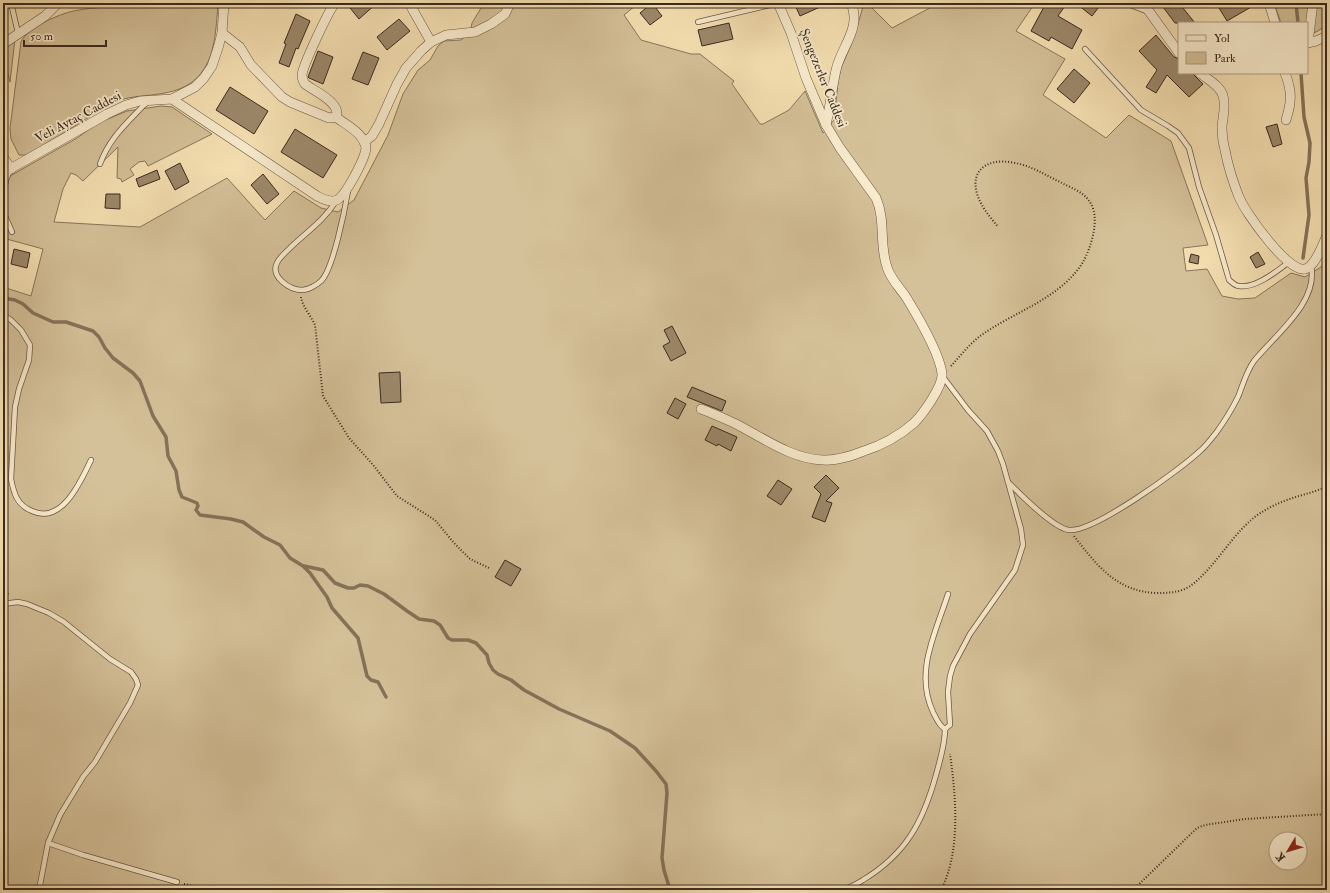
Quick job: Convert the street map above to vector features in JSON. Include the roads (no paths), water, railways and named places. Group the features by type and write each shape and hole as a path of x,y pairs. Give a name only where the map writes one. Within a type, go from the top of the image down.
{"street":[{"path":"3,44 44,16 58,3 80,3"},
{"name":"Veli Aytaç Caddesi","path":"7,171 107,114 126,105 140,101 172,99 195,87 204,78 212,66 222,33 224,3"},
{"path":"335,3 325,19 302,75 305,84 329,100 336,108 336,117"},
{"path":"409,3 430,42"},
{"path":"364,142 372,136 379,124 406,68 430,42 446,35 475,32 492,24 505,14 510,3"},
{"name":"Şengezerler Caddesi","path":"778,3 791,33 806,78 826,125 840,148 876,198 881,217 887,268 932,344 939,361 942,375"},
{"path":"826,125 836,68 854,25 854,13 851,3"},
{"path":"1143,3 1178,52"},
{"path":"1269,3 1275,22"},
{"path":"1313,3 1308,43 1327,36"},
{"path":"172,99 317,196 331,201 336,200 342,195 349,185 366,151 364,142 359,135 336,117 329,118 290,102 282,97 251,65 240,47 222,33"},
{"path":"1201,74 1218,88 1223,95 1223,140 1239,198 1263,235 1289,262 1300,269 1305,269 1311,266 1327,235"},
{"path":"1285,74 1289,83 1291,96 1290,108 1286,120"},
{"path":"3,157 7,171"},
{"path":"701,409 729,420 794,453 815,460 834,460 879,446 906,430 925,410 932,399 942,375"}],"lane":[{"path":"11,3 18,33"},
{"path":"698,22 778,3"},
{"path":"1125,3 1150,12"},
{"path":"1085,49 1141,110 1178,133 1189,148 1199,187 1216,235 1229,280 1233,284 1239,286 1247,286 1260,281 1289,262"},
{"path":"100,164 105,150 112,139 143,106 152,100"},
{"path":"3,196 7,171"},
{"path":"336,200 325,217 291,246 277,262 277,275 281,281 289,286 302,290 322,281 327,273 342,223 349,185"},
{"path":"3,201 5,216 12,232"},
{"path":"1007,480 1030,505 1062,528 1070,530 1078,530 1088,526 1123,507 1149,490 1202,450 1216,432 1233,406 1245,378 1254,362 1302,306 1312,284 1313,274 1311,266"},
{"path":"3,316 11,320 21,330 30,345 29,360 19,389 15,407 11,479 13,491 17,500 25,508 37,514 51,513 61,507 70,497 80,483 91,460"},
{"path":"843,890 868,877 895,855 907,841 924,812 943,750 945,729 950,724 948,692 953,666 970,634 1015,570 1023,545 1023,538 998,451 987,431 968,410 942,375"},
{"path":"945,729 941,726 932,709 928,696 926,678 932,640 948,594"},
{"path":"3,604 18,602 49,613 64,622 110,659 131,672 138,685 130,703 95,762 83,777 60,815 48,843 39,890"},
{"path":"48,843 82,855 177,882"}],"waterway":[{"path":"1296,3 1298,22"},
{"path":"1301,74 1304,117 1310,143 1306,178 1309,215 1303,258"},
{"path":"3,298 15,300 23,304 33,313 53,322 66,322 93,331 99,337 113,358 133,373 140,381 153,416 166,437 168,456 176,471 179,490 182,497 197,503 198,506 196,510 200,515 243,522 264,537 280,545 290,558 303,566 310,573 327,597 332,608 358,638 367,676 371,680 378,682 386,697"},
{"path":"304,566 323,570 335,583 348,588 354,588 360,585 368,586 384,594 419,619 434,621 440,625 448,638 452,640 468,640 476,643 487,655 493,670 498,674 511,680 524,690 559,709 610,731 635,748 666,784 667,793 662,858 670,890"}]}
